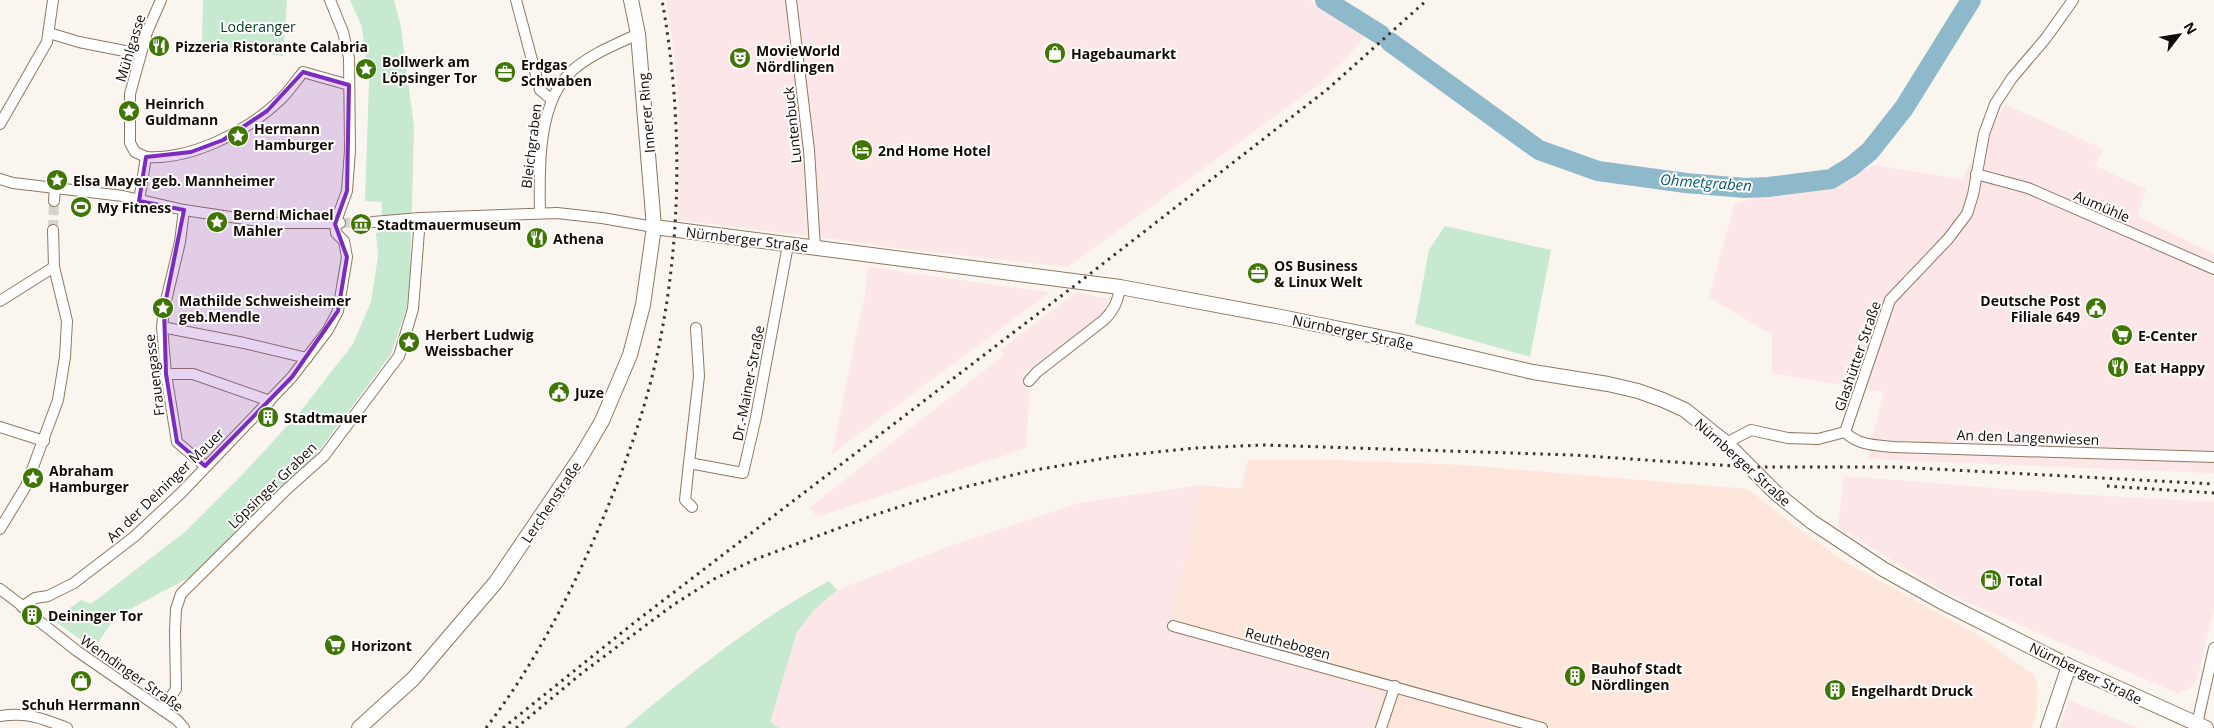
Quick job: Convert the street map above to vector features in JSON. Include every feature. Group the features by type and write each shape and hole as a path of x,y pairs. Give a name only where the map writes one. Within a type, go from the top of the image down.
{"main road":[{"name":"Innerer Ring","path":"631,0 638,34 654,227"},
{"name":"Nürnberger Straße","path":"654,227 1120,287 1281,317 1399,341 1533,372 1608,384 1638,391 1686,410 1726,443 1776,494 1846,547 1942,602 2068,666 2202,726"},
{"name":"Lerchenstraße","path":"359,728 413,679 496,582 538,523 587,446 609,406 630,356 643,305 654,227"},
{"path":"2048,728 2068,666"}],"street":[{"path":"0,124 48,42 54,0"},
{"name":"Mühlgasse","path":"146,157 135,152 130,142 130,94 146,32 161,0"},
{"path":"0,179 13,184 123,196 184,210 271,222 338,223 347,191 350,150 349,84 348,58 344,40 330,0"},
{"name":"Bleichgraben","path":"516,0 540,90 552,100 545,124 540,184 540,213"},
{"name":"Luntenbuck","path":"791,0 809,150 815,248"},
{"name":"Glashütter Straße","path":"1726,443 1751,430 1788,438 1818,439 1845,432 1890,300 1948,239 1966,214 1973,194 1984,134 1994,104 2073,0"},
{"path":"49,33 79,42 140,54"},
{"path":"552,100 559,85 575,68 594,56 638,34"},
{"path":"139,201 146,157 160,158 191,152 223,140 267,111 282,98 303,72 349,84"},
{"name":"Aumühle","path":"1976,174 2028,188 2214,269"},
{"path":"54,201 56,188"},
{"name":"Frauengasse","path":"184,210 180,242 164,308 162,327 166,374 177,442 205,466"},
{"name":"Nürnberger Straße","path":"373,222 540,213 602,218 654,227"},
{"name":"Löpsinger Graben","path":"162,710 176,689 175,624 176,609 182,594 287,488 324,456 399,356 414,308 420,218"},
{"name":"An der Deininger Mauer","path":"0,589 24,607 35,598 48,596 74,583 106,561 181,493 205,466 270,401 307,358 338,311 347,257 344,241 336,233 338,223"},
{"path":"0,530 26,486 58,400 65,357 67,321 54,267 53,230"},
{"name":"Dr.-Mainer-Straße","path":"689,463 743,473 756,417 788,245"},
{"path":"0,301 54,267"},
{"path":"1029,381 1037,372 1108,316 1118,301 1120,287"},
{"path":"162,327 307,358"},
{"path":"692,507 685,500 699,376 696,328"},
{"path":"166,374 192,374 270,401"},
{"path":"0,427 44,441"},
{"name":"An den Langenwiesen","path":"1845,432 1852,439 1861,443 1894,447 2214,457"},
{"name":"Wemdinger Straße","path":"39,621 162,710 177,725"},
{"name":"Reuthebogen","path":"1173,626 1542,728"},
{"path":"2202,726 2214,648"},
{"path":"1381,728 1395,686"},
{"path":"0,716 19,714 39,718 67,728"}],"highlighted area":[{"path":"303,72 349,85 347,191 335,224 347,257 338,311 292,377 205,466 177,442 166,374 164,309 184,210 139,201 146,157 191,152 223,140 267,111"}],"shaded area":[{"path":"666,0 1309,0 1365,36 1343,62 1322,82 1068,267 895,248 678,220 679,109 675,59"},
{"path":"2005,104 2103,149 2095,166 2146,189 2137,216 2214,254 2214,473 1867,459 1884,392 1772,373 1772,335 1709,297 1735,203 1811,182 1840,181 1874,165 1962,179"},
{"path":"868,266 1050,292 832,454 865,294"},
{"path":"1076,292 1110,299 1103,314 1022,375 1030,388 1026,448 817,517 810,507 1004,355 1000,350"},
{"path":"1248,460 1334,460 1464,465 1748,489 1792,524 1846,562 1976,634 2034,675 2038,688 2036,715 2032,728 1370,728 1381,693 1169,629 1202,485 1241,489"},
{"path":"1844,476 2069,494 2214,502 2214,610 2197,679 2190,689 2177,693 1946,593 1838,527"},
{"path":"1202,485 1169,629 1382,693 1370,728 779,728 770,722 797,632 814,610 837,590 958,543 1079,503"},
{"path":"2068,700 2140,728 2060,728"}],"green space":[{"name":"Loderanger","path":"203,0 287,0 283,56 202,44"},
{"path":"350,0 394,0 401,27 414,127 410,274 407,307 391,354 312,460 194,575 115,617 94,649 53,620 81,600 91,604 185,532 241,476 300,412 353,344 371,302 378,256 376,233 381,232 382,202 365,201 369,81 362,27"},
{"path":"1445,226 1551,250 1530,357 1415,324 1429,250"},
{"path":"829,581 837,590 814,610 797,632 770,722 779,728 625,728 723,649 775,613"}],"waterway":[{"name":"Ohmetgraben","path":"1325,0 1381,35"},
{"name":"Ohmetgraben","path":"1390,42 1539,150 1598,171 1686,183 1745,188 1768,187 1831,179 1852,166 1870,151 1904,108 1971,0"}],"tunnel":[{"path":"53,230 54,201"},
{"path":"341,223 373,222"},
{"path":"25,608 39,621"}],"railway":[{"path":"486,728 532,660 584,562 620,477 653,373 670,281 677,187 674,93 662,0"},
{"path":"503,728 635,622 1082,280 1329,88 1427,0"},
{"path":"516,728 582,673 673,605 714,579 756,559 874,515 945,492 1029,471 1118,456 1196,448 1262,445 1573,455 1748,467 1896,467 2214,484"},
{"path":"2107,486 2214,493"}],"place":[{"name":"Pizzeria Ristorante Calabria","path":"159,46"},
{"name":"Hagebaumarkt","path":"1055,53"},
{"name":"MovieWorld Nördlingen","path":"740,58"},
{"name":"Bollwerk am Löpsinger Tor","path":"366,69"},
{"name":"Erdgas Schwaben","path":"505,72"},
{"name":"Heinrich Guldmann","path":"129,111"},
{"name":"Hermann Hamburger","path":"238,136"},
{"name":"2nd Home Hotel","path":"862,150"},
{"name":"Elsa Mayer geb. Mannheimer","path":"57,180"},
{"name":"My Fitness","path":"81,207"},
{"name":"Bernd Michael Mahler","path":"217,222"},
{"name":"Stadtmauermuseum","path":"361,224"},
{"name":"Athena","path":"537,238"},
{"name":"OS Business & Linux Welt","path":"1258,273"},
{"name":"Mathilde Schweisheimer geb.Mendle","path":"163,308"},
{"name":"Deutsche Post Filiale 649","path":"2096,308"},
{"name":"E-Center","path":"2122,335"},
{"name":"Herbert Ludwig Weissbacher","path":"409,342"},
{"name":"Eat Happy","path":"2118,367"},
{"name":"Juze","path":"559,392"},
{"name":"Stadtmauer","path":"268,417"},
{"name":"Abraham Hamburger","path":"33,478"},
{"name":"Total","path":"1991,580"},
{"name":"Deininger Tor","path":"32,615"},
{"name":"Horizont","path":"335,645"},
{"name":"Bauhof Stadt Nördlingen","path":"1575,676"},
{"name":"Schuh Herrmann","path":"81,681"},
{"name":"Engelhardt Druck","path":"1835,690"}]}
